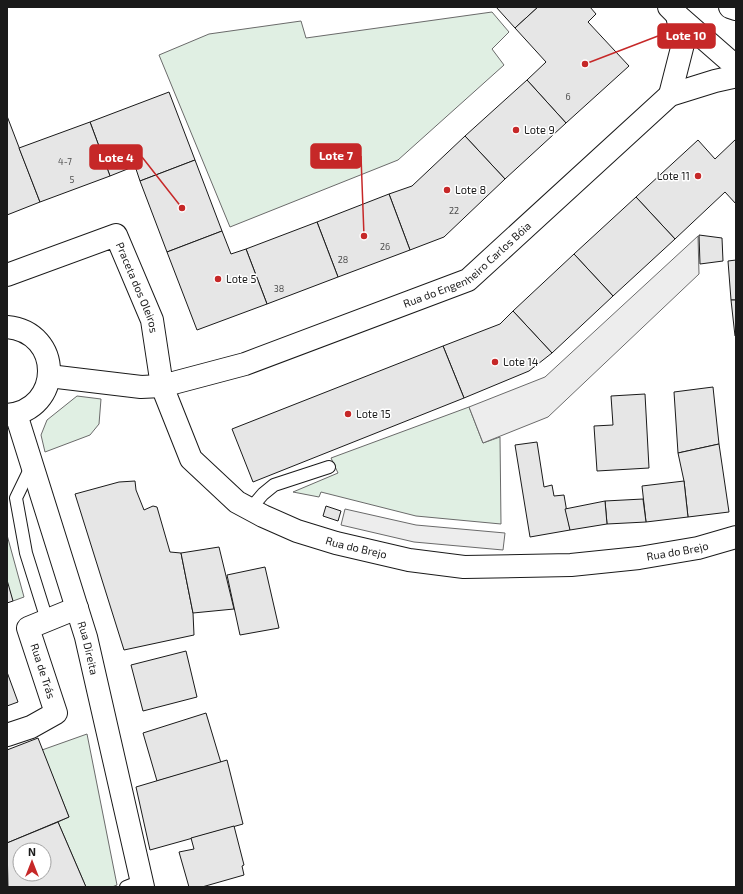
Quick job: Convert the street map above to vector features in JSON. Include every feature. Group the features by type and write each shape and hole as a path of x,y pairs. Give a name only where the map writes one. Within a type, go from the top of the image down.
{"street":[{"path":"730,7 736,9"},
{"path":"673,11 734,71"},
{"path":"670,95 683,44 673,11"},
{"name":"Rua do Engenheiro Carlos Bóia","path":"162,386 246,364 468,280 670,95 715,81 734,71"},
{"name":"Praceta dos Oleiros","path":"7,274 116,234 152,320 162,386"},
{"name":"Rua Direita","path":"7,326 15,327 29,333 40,343 47,356 50,370 47,385 40,398 30,408 12,415 32,464 86,637 137,885"},
{"path":"49,376 141,387 162,386"},
{"name":"Rua do Brejo","path":"162,386 191,459 237,502 263,516 297,531 336,542 409,560 464,567 571,565 639,558 698,548 736,537"},
{"name":"Rua de Trás","path":"7,735 31,727 56,712 28,628 77,608"}],"lane":[{"path":"32,464 16,498 26,554 47,620"},
{"path":"250,509 263,494 274,485 329,467"}],"green space":[{"path":"492,12 509,32 492,49 504,65 398,160 230,227 159,55 209,34 301,21 306,38"},
{"path":"77,396 101,399 99,424 90,435 45,452 41,435 47,420"},
{"path":"469,407 483,443 500,437 501,524 416,516 321,492 319,497 293,492 338,473 331,458"},
{"path":"7,535 24,597 13,601 7,586"},
{"path":"87,734 117,885 112,887 86,887 58,822 69,817 42,750"}],"shaded area":[{"path":"698,236 699,274 548,417 483,443 469,407 545,377"},
{"path":"345,509 416,525 505,533 503,550 414,542 341,525"}],"building":[{"path":"496,7 538,7 515,28"},
{"path":"538,7 590,7 596,14 588,22 629,66 566,123 527,80 546,62 515,28"},
{"name":"Lote 9","path":"527,80 566,123 505,179 465,136"},
{"path":"169,92 195,160 140,181 135,166 110,176 90,122"},
{"path":"7,116 40,202 7,215"},
{"path":"90,122 110,176 40,202 19,148"},
{"name":"Lote 8","path":"465,136 505,179 444,237 410,250 389,194 412,186"},
{"name":"Lote 11","path":"736,139 736,204 725,192 675,239 636,197 698,140 715,159"},
{"path":"195,160 222,231 167,252 140,181"},
{"path":"389,194 410,250 338,277 317,222"},
{"path":"636,197 675,239 613,296 574,254"},
{"path":"317,222 338,277 267,304 246,249"},
{"name":"Lote 5","path":"222,231 231,254 246,249 267,304 197,330 167,252"},
{"path":"699,235 722,238 723,261 700,264"},
{"path":"574,254 613,296 552,353 513,311"},
{"path":"736,260 736,300 731,300 728,261"},
{"path":"731,300 736,300 735,336"},
{"name":"Lote 14","path":"513,311 552,353 529,371 464,398 443,346 500,324"},
{"name":"Lote 15","path":"443,346 464,398 253,482 232,429"},
{"path":"713,387 719,444 678,453 674,392"},
{"path":"645,394 649,468 597,471 594,426 613,425 611,396"},
{"path":"537,442 544,487 552,485 554,496 564,495 570,530 530,537 515,445"},
{"path":"719,444 729,512 688,517 684,481 678,453"},
{"path":"135,481 136,490 144,510 153,506 157,507 170,552 181,553 193,613 194,635 124,650 75,494 119,482"},
{"path":"684,481 688,517 646,522 642,486"},
{"path":"643,499 646,522 607,524 605,501"},
{"path":"605,501 607,524 570,530 565,509"},
{"path":"326,506 341,511 338,521 323,516"},
{"path":"219,547 234,609 193,613 181,553"},
{"path":"265,567 279,628 240,635 227,575"},
{"path":"7,580 13,601 7,603"},
{"path":"186,651 197,697 143,711 131,665"},
{"path":"7,672 18,702 7,706"},
{"path":"206,713 221,763 157,781 143,733"},
{"path":"38,738 69,817 7,843 7,750"},
{"path":"227,760 243,824 150,850 136,787"},
{"path":"58,822 86,887 8,887 7,843"},
{"path":"234,826 244,865 242,866 244,875 202,887 189,887 179,852 194,849 191,838"}],"place":[{"name":"Lote 10","path":"585,64"},
{"name":"Lote 9","path":"516,130"},
{"name":"Lote 11","path":"698,176"},
{"name":"Lote 8","path":"447,190"},
{"name":"Lote 4","path":"182,208"},
{"name":"Lote 7","path":"364,236"},
{"name":"Lote 5","path":"218,279"},
{"name":"Lote 14","path":"495,362"},
{"name":"Lote 15","path":"348,414"}]}
